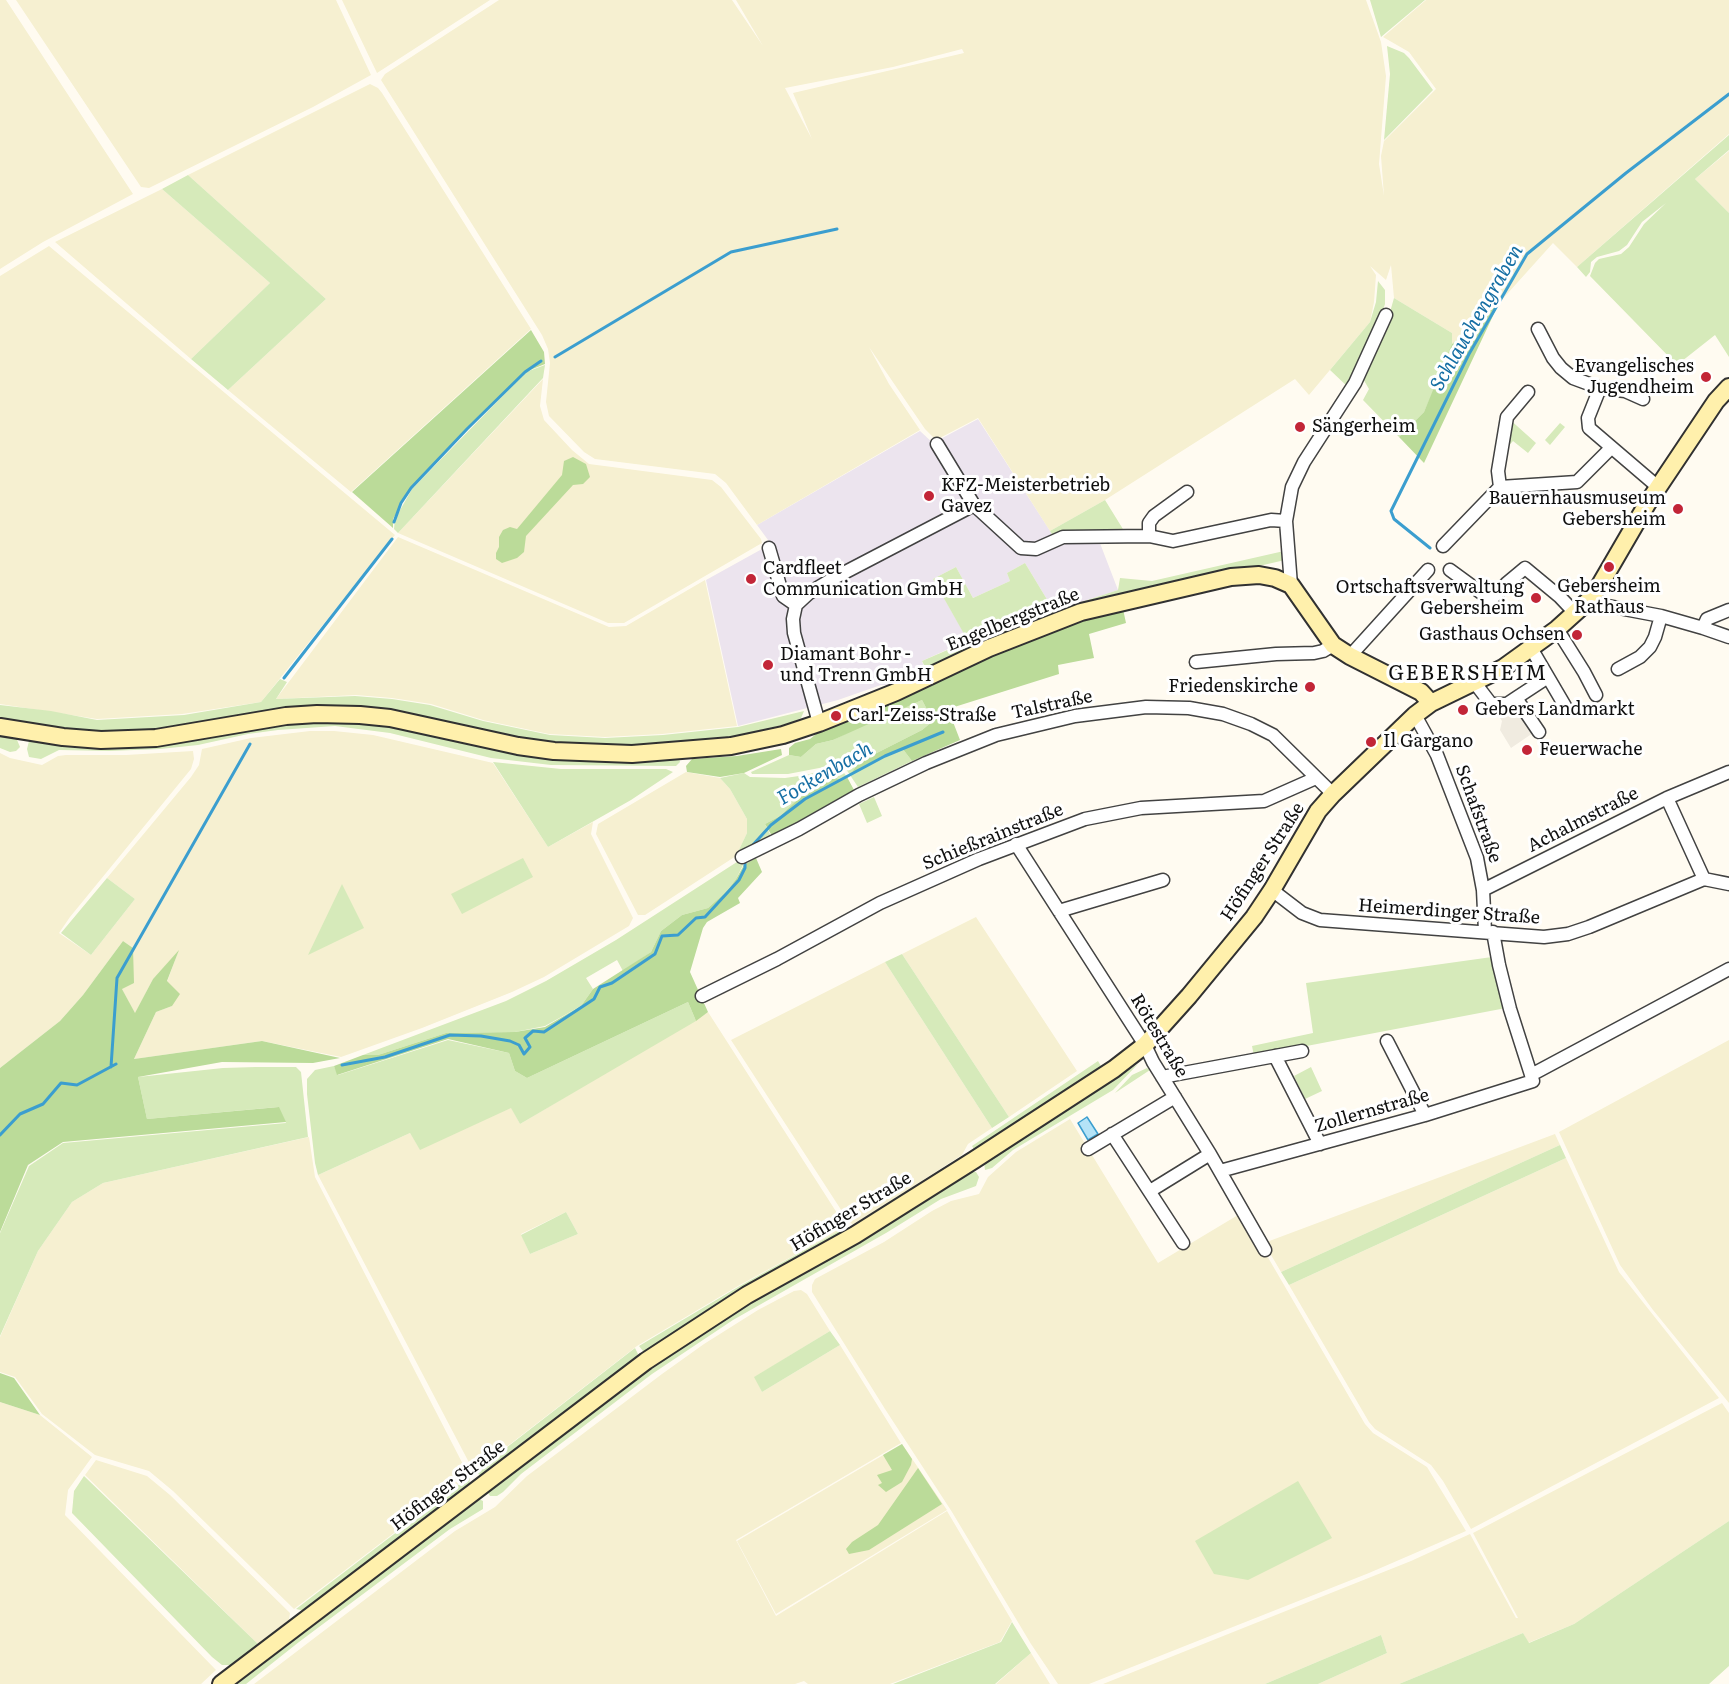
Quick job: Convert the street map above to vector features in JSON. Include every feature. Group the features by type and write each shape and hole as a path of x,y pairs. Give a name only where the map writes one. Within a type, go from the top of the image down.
{"street":[{"path":"1386,315 1355,383 1304,462 1292,487 1286,521 1291,585 1333,645 1421,692 1431,703"},
{"path":"1538,329 1553,358 1573,378 1600,388 1625,391 1643,399"},
{"name":"Höfinger Straße","path":"221,1684 646,1361 747,1295 855,1235 964,1167 1113,1070 1145,1045 1230,948 1254,917 1318,811 1333,794 1415,715 1431,703 1503,668 1557,629 1597,590 1658,487 1716,401 1729,387"},
{"path":"1600,388 1588,418 1591,430 1658,487"},
{"path":"1500,486 1498,471 1507,417 1528,392"},
{"path":"937,444 974,505 1021,548 1036,549 1063,537 1149,536 1173,541 1271,520 1286,521"},
{"path":"1443,546 1500,486 1574,483 1582,479 1611,448"},
{"path":"1149,536 1149,523 1154,516 1187,492"},
{"path":"819,723 794,633 793,619 796,605 809,593 836,577 974,505"},
{"path":"769,549 783,596 796,605"},
{"path":"1450,570 1491,600 1525,568 1560,597 1581,608 1661,616 1729,638"},
{"path":"1350,656 1428,570"},
{"name":"Engelbergstraße","path":"0,727 63,737 101,740 156,738 286,716 360,715 390,718 518,746 554,751 632,754 689,751 731,746 783,735 819,723 896,692 989,648 1081,612 1231,578 1260,575 1291,585"},
{"path":"1703,628 1707,619 1729,610"},
{"path":"1618,669 1640,657 1650,647 1661,616"},
{"path":"1557,629 1596,695"},
{"path":"1196,662 1276,654 1314,653 1333,645"},
{"path":"1531,648 1565,706"},
{"path":"1475,683 1491,704 1507,704 1548,677"},
{"path":"1516,698 1539,732"},
{"name":"Talstraße","path":"747,855 859,795 926,763 996,735 1075,716 1146,707 1189,708 1223,714 1251,724 1273,735 1333,794"},
{"name":"Schafstraße","path":"1415,715 1437,755 1477,858 1489,932 1532,1078"},
{"name":"Achalmstraße","path":"1483,890 1666,798 1729,772"},
{"name":"Schießrainstraße","path":"702,996 785,955 880,903 1016,844 1085,819 1141,808 1264,801 1316,778"},
{"name":"Achalmstraße","path":"1666,798 1704,879"},
{"name":"Rötestraße","path":"1016,844 1145,1045 1265,1250"},
{"path":"1704,879 1724,883 1729,870"},
{"name":"Heimerdinger Straße","path":"1272,890 1302,913 1320,920 1544,937 1568,934 1704,879"},
{"path":"1059,911 1163,880"},
{"name":"Zollernstraße","path":"1220,1171 1425,1115 1532,1078 1729,969"},
{"path":"1387,1041 1425,1115"},
{"path":"1162,1077 1302,1051"},
{"path":"1275,1056 1320,1144"},
{"path":"1088,1149 1175,1097"},
{"path":"1112,1134 1183,1243"},
{"path":"1150,1191 1210,1154"}],"shaded area":[{"path":"0,0 6,0 133,194 43,242 0,269"},
{"path":"16,0 336,0 371,75 313,107 149,188 141,187"},
{"path":"342,0 490,0 377,73"},
{"path":"499,0 732,0 763,46 736,0 1366,0 1381,42 1386,76 1379,164 1384,196 1381,156 1384,141 1436,89 1409,52 1383,37 1426,0 1729,0 1729,134 1577,267 1553,243 1499,303 1452,344 1452,333 1394,298 1391,265 1386,280 1370,266 1376,275 1370,322 1309,395 1295,379 1105,500 1050,531 978,418 936,440 925,429 869,347 889,384 920,430 757,525 726,483 715,474 595,459 584,452 549,416 546,402 550,363 548,349 542,335 381,80 385,74","holes":["962,49 964,53 793,93 812,139 785,88 893,67"]},
{"path":"370,84 382,93 531,329 351,492 228,390 326,299 188,175"},
{"path":"1729,151 1729,213 1695,179"},
{"path":"162,189 270,283 191,359 55,242"},
{"path":"49,246 395,535 261,702 182,714 97,719 0,704 0,276"},
{"path":"543,379 540,406 544,420 572,450 589,464 712,480 721,487 762,543 624,623 608,623 398,533"},
{"path":"978,419 1056,540 1098,538 1118,590 1054,611 1025,563 1007,573 1010,581 973,598 956,567 933,579 968,640 922,661 925,670 889,685 881,685 838,700 738,726 706,580 771,544 757,525 920,431 933,443"},
{"path":"398,537 609,627 626,626 705,580 737,726 605,737 549,734 483,720 431,704 392,698 356,695 276,699"},
{"path":"1511,706 1533,733 1511,748 1500,730 1502,721 1495,710"},
{"path":"310,731 373,735 493,763 548,847 593,822 591,834 633,918 629,926 544,977 512,992 341,1057 262,1041 134,1059 156,1012 172,1006 167,982 178,952 153,979 135,1014 122,989 133,948 123,941 83,995 60,1021 0,1068 0,753 10,758 42,765 58,756 66,755 126,755 193,751 194,759 191,769 59,933 91,955 135,899 107,878 191,777 199,765 202,749 251,738"},
{"path":"686,772 720,778 730,789 747,819 747,833 736,856 645,915 638,915 596,834 598,824"},
{"path":"976,917 1077,1071 1009,1117 902,954"},
{"path":"885,962 992,1128 968,1144 962,1155 853,1225 731,1040"},
{"path":"708,1012 846,1227 738,1286 637,1346 474,1472 318,1175 410,1133 420,1149 511,1107 520,1124","holes":["566,1212 578,1234 530,1254 521,1234"]},
{"path":"1729,1040 1729,1403 1653,1310 1620,1265 1559,1132"},
{"path":"1070,1119 1158,1263 1238,1215 1245,1218 1365,1424 1373,1433 1427,1467 1466,1531 1369,1573 1089,1684 1058,1684 812,1292 812,1285 815,1279 884,1242 932,1211 951,1201 979,1194 988,1177 1016,1152"},
{"path":"1555,1134 1560,1145 1281,1272 1264,1243"},
{"path":"309,1137 315,1177 469,1476 294,1609 173,1491 149,1471 95,1455 42,1414 15,1377 0,1372 0,1337 38,1251 72,1202 103,1183"},
{"path":"1566,1158 1619,1272 1719,1398 1471,1529 1431,1465 1375,1429 1369,1422 1289,1285"},
{"path":"801,1290 807,1294 830,1331 755,1377 762,1392 840,1345 901,1443 736,1540 776,1616 947,1511 1012,1621 1000,1642 890,1684 808,1684 804,1681 795,1684 254,1684 455,1531 495,1507 527,1476 662,1374 758,1310 794,1291"},
{"path":"0,1402 40,1415 92,1457 68,1490 65,1515 216,1670 201,1684 0,1684"},
{"path":"1722,1403 1729,1413 1729,1521 1574,1624 1528,1643 1523,1633 1399,1684 1318,1684 1387,1653 1381,1635 1265,1684 1103,1684 1411,1561 1470,1534 1518,1618 1473,1533"},
{"path":"902,1444 947,1510 776,1614 737,1541"},
{"path":"96,1460 147,1476 170,1495 290,1613 289,1620 258,1644 85,1475"},
{"path":"1031,1653 1050,1684 996,1684"}],"green space":[{"path":"1370,0 1425,0 1381,37"},
{"path":"1387,46 1404,53 1433,90 1384,140 1390,74"},
{"path":"1729,135 1729,150 1695,179 1729,213 1729,357 1715,335 1677,365 1590,276 1599,259 1621,254 1629,247 1644,224 1666,203 1642,222 1627,245 1619,251 1597,257 1591,262 1590,272 1586,277 1577,267"},
{"path":"188,175 326,299 228,390 191,359 270,283 162,189"},
{"path":"1378,281 1385,290 1385,304 1372,342 1349,388 1330,370 1370,322 1376,302"},
{"path":"1394,298 1452,333 1452,344 1445,365 1424,412 1399,437 1363,400 1369,389 1362,377 1388,319"},
{"path":"1499,303 1424,463 1399,437 1424,412 1452,344"},
{"path":"531,330 544,352 545,364 525,372 410,488 393,519 393,528 352,492"},
{"path":"545,365 543,378 398,533 394,529 395,519 412,489 526,372"},
{"path":"1507,417 1536,443 1528,453 1513,441 1505,450"},
{"path":"1560,423 1565,427 1550,445 1545,440"},
{"path":"573,457 586,464 590,477 583,484 573,485 526,536 524,552 517,558 502,563 496,559 499,537 503,530 510,527 517,529 562,475 564,461"},
{"path":"1105,500 1126,534 1053,536 1050,531"},
{"path":"1284,551 1285,560 1168,587 926,669 922,661 968,641 933,579 956,567 973,598 1010,581 1007,573 1025,563 1054,611 1118,590 1120,578 1152,581"},
{"path":"1123,609 1126,623 1089,634 1094,658 1058,665 1059,674 948,709 960,740 912,761 902,748 850,775 859,762 922,730 933,721 922,700 833,740 816,744 801,757 789,755 789,748 795,743 810,739 826,726 984,658 1080,621"},
{"path":"280,679 287,682 276,699 355,696 392,699 430,705 483,721 550,735 605,738 663,735 738,727 804,711 801,718 790,723 735,737 699,743 632,748 544,745 387,711 162,731 99,733 0,721 0,705 51,711 97,720 184,715 261,702"},
{"path":"922,700 933,721 922,730 859,762 851,774 902,748 912,761 858,787 844,766 840,764 788,774 752,774 751,772 789,755 801,757 816,744 833,740"},
{"path":"313,720 389,723 679,758 680,762 676,766 551,765 491,758 390,733 335,726 278,730 198,745 160,749 59,750 41,759 29,757 27,749 29,741 34,739"},
{"path":"0,733 15,735 20,747 10,752 0,748"},
{"path":"781,749 782,755 744,773 720,777 687,772 686,766 692,759 737,756"},
{"path":"493,762 561,769 666,769 673,772 631,800 548,847"},
{"path":"839,766 847,777 841,780 834,777 798,799 780,816 765,824 771,836 736,856 747,833 747,819 730,789 720,778 744,773 750,777 785,778"},
{"path":"834,777 841,780 847,777 854,790 772,836 765,824 780,816 798,799"},
{"path":"874,797 882,816 867,823 859,804"},
{"path":"523,858 533,877 462,914 451,894"},
{"path":"756,858 762,872 738,898 740,903 707,922 703,928 690,972 708,1012 696,1021 688,1002 527,1078 515,1071 509,1053 448,1039 337,1075 334,1066 363,1055 378,1055 446,1033 515,1032 545,1027 581,1006 593,989 651,952 661,931 682,915 708,908 727,891 744,865"},
{"path":"740,860 743,865 736,879 727,891 708,908 682,915 661,931 651,952 623,971 617,960 586,978 593,989 581,1006 545,1026 515,1032 446,1033 378,1055 363,1055 506,1001 546,981 616,940"},
{"path":"107,878 135,899 91,955 61,933"},
{"path":"342,884 364,928 308,955"},
{"path":"123,941 133,948 134,983 122,989 135,1013 153,979 179,950 167,981 180,994 172,1006 156,1012 134,1059 262,1041 340,1058 313,1063 222,1062 138,1077 147,1119 279,1107 286,1122 63,1142 28,1165 0,1232 0,1068 60,1021 83,995"},
{"path":"902,954 1009,1117 992,1128 885,962"},
{"path":"1492,957 1506,1008 1254,1056 1252,1046 1313,1033 1306,983"},
{"path":"688,1002 696,1021 520,1124 511,1108 420,1150 410,1133 318,1175 307,1094 307,1079 315,1070 334,1066 338,1075 448,1040 509,1053 515,1071 527,1078"},
{"path":"1098,1061 1102,1068 975,1151 972,1146"},
{"path":"1138,1064 1113,1090 1013,1150 992,1168 985,1170 984,1162 1046,1119 1085,1098"},
{"path":"256,1067 296,1067 301,1072 308,1137 103,1183 72,1202 38,1251 0,1336 0,1233 29,1166 63,1143 286,1123 278,1107 147,1119 138,1077"},
{"path":"1311,1067 1322,1091 1305,1099 1294,1076"},
{"path":"1147,1068 1150,1070 1115,1093 1132,1075"},
{"path":"1560,1145 1566,1158 1289,1285 1281,1272"},
{"path":"962,1156 962,1160 858,1227 854,1225"},
{"path":"969,1172 976,1172 979,1177 976,1186 941,1199 733,1320 652,1374 521,1474 503,1492 497,1496 490,1496 487,1491 689,1337"},
{"path":"566,1212 578,1234 530,1254 521,1235"},
{"path":"846,1227 846,1233 649,1353 643,1351 639,1346 738,1287"},
{"path":"830,1331 840,1345 762,1392 754,1377"},
{"path":"635,1348 638,1354 635,1363 483,1477 475,1472"},
{"path":"0,1373 14,1378 40,1415 0,1402"},
{"path":"902,1444 912,1459 911,1465 902,1482 886,1492 878,1485 882,1483 877,1475 892,1470 883,1455"},
{"path":"918,1468 942,1504 869,1550 849,1554 846,1549 852,1542 878,1525"},
{"path":"84,1476 258,1644 289,1621 288,1625 235,1665 222,1665 72,1513 74,1491"},
{"path":"470,1476 469,1489 305,1611 296,1609"},
{"path":"1298,1481 1332,1538 1248,1580 1214,1574 1195,1541"},
{"path":"475,1497 483,1501 483,1509 450,1529 246,1684 231,1684"},
{"path":"1729,1521 1729,1666 1709,1684 1399,1684 1523,1633 1529,1643 1574,1624"},
{"path":"1012,1622 1031,1653 995,1684 893,1684 1001,1642"},
{"path":"1381,1635 1387,1653 1318,1684 1265,1684"}],"water":[{"path":"1087,1117 1098,1134 1088,1140 1078,1123"}],"waterway":[{"name":"Schlauchengraben","path":"1430,548 1394,519 1391,511 1469,354 1527,254 1626,173 1729,94"},
{"path":"555,357 731,252 837,229"},
{"path":"394,522 401,503 411,488 525,372 541,361"},
{"path":"284,678 392,539"},
{"name":"Fockenbach","path":"751,847 771,825 805,799 885,756 943,732"},
{"path":"111,1067 117,978 250,744"},
{"name":"Fockenbach","path":"342,1065 385,1057 450,1035 481,1036 510,1041 519,1045 524,1054 530,1047 525,1038 533,1031 544,1032 594,999 600,987 612,983 655,954 662,936 678,935 696,918 705,917 739,880 745,868 745,858"},
{"name":"Fockenbach","path":"0,1135 20,1114 43,1104 61,1083 77,1085 116,1064"}],"place":[{"name":"Evangelisches Jugendheim","path":"1706,377"},
{"name":"Sängerheim","path":"1300,427"},
{"name":"KFZ-Meisterbetrieb Gavez","path":"929,496"},
{"name":"Bauernhausmuseum Gebersheim","path":"1678,509"},
{"name":"Gebersheim Rathaus","path":"1609,567"},
{"name":"Cardfleet Communication GmbH","path":"751,579"},
{"name":"Ortschaftsverwaltung Gebersheim","path":"1536,598"},
{"name":"Gasthaus Ochsen","path":"1577,635"},
{"name":"Diamant Bohr - und Trenn GmbH","path":"768,665"},
{"name":"Friedenskirche","path":"1310,687"},
{"name":"Gebers Landmarkt","path":"1463,710"},
{"name":"Carl-Zeiss-Straße","path":"836,716"},
{"name":"Il Gargano","path":"1371,742"},
{"name":"Feuerwache","path":"1527,750"}],"district":[{"name":"GEBERSHEIM","path":"1468,674"}]}
